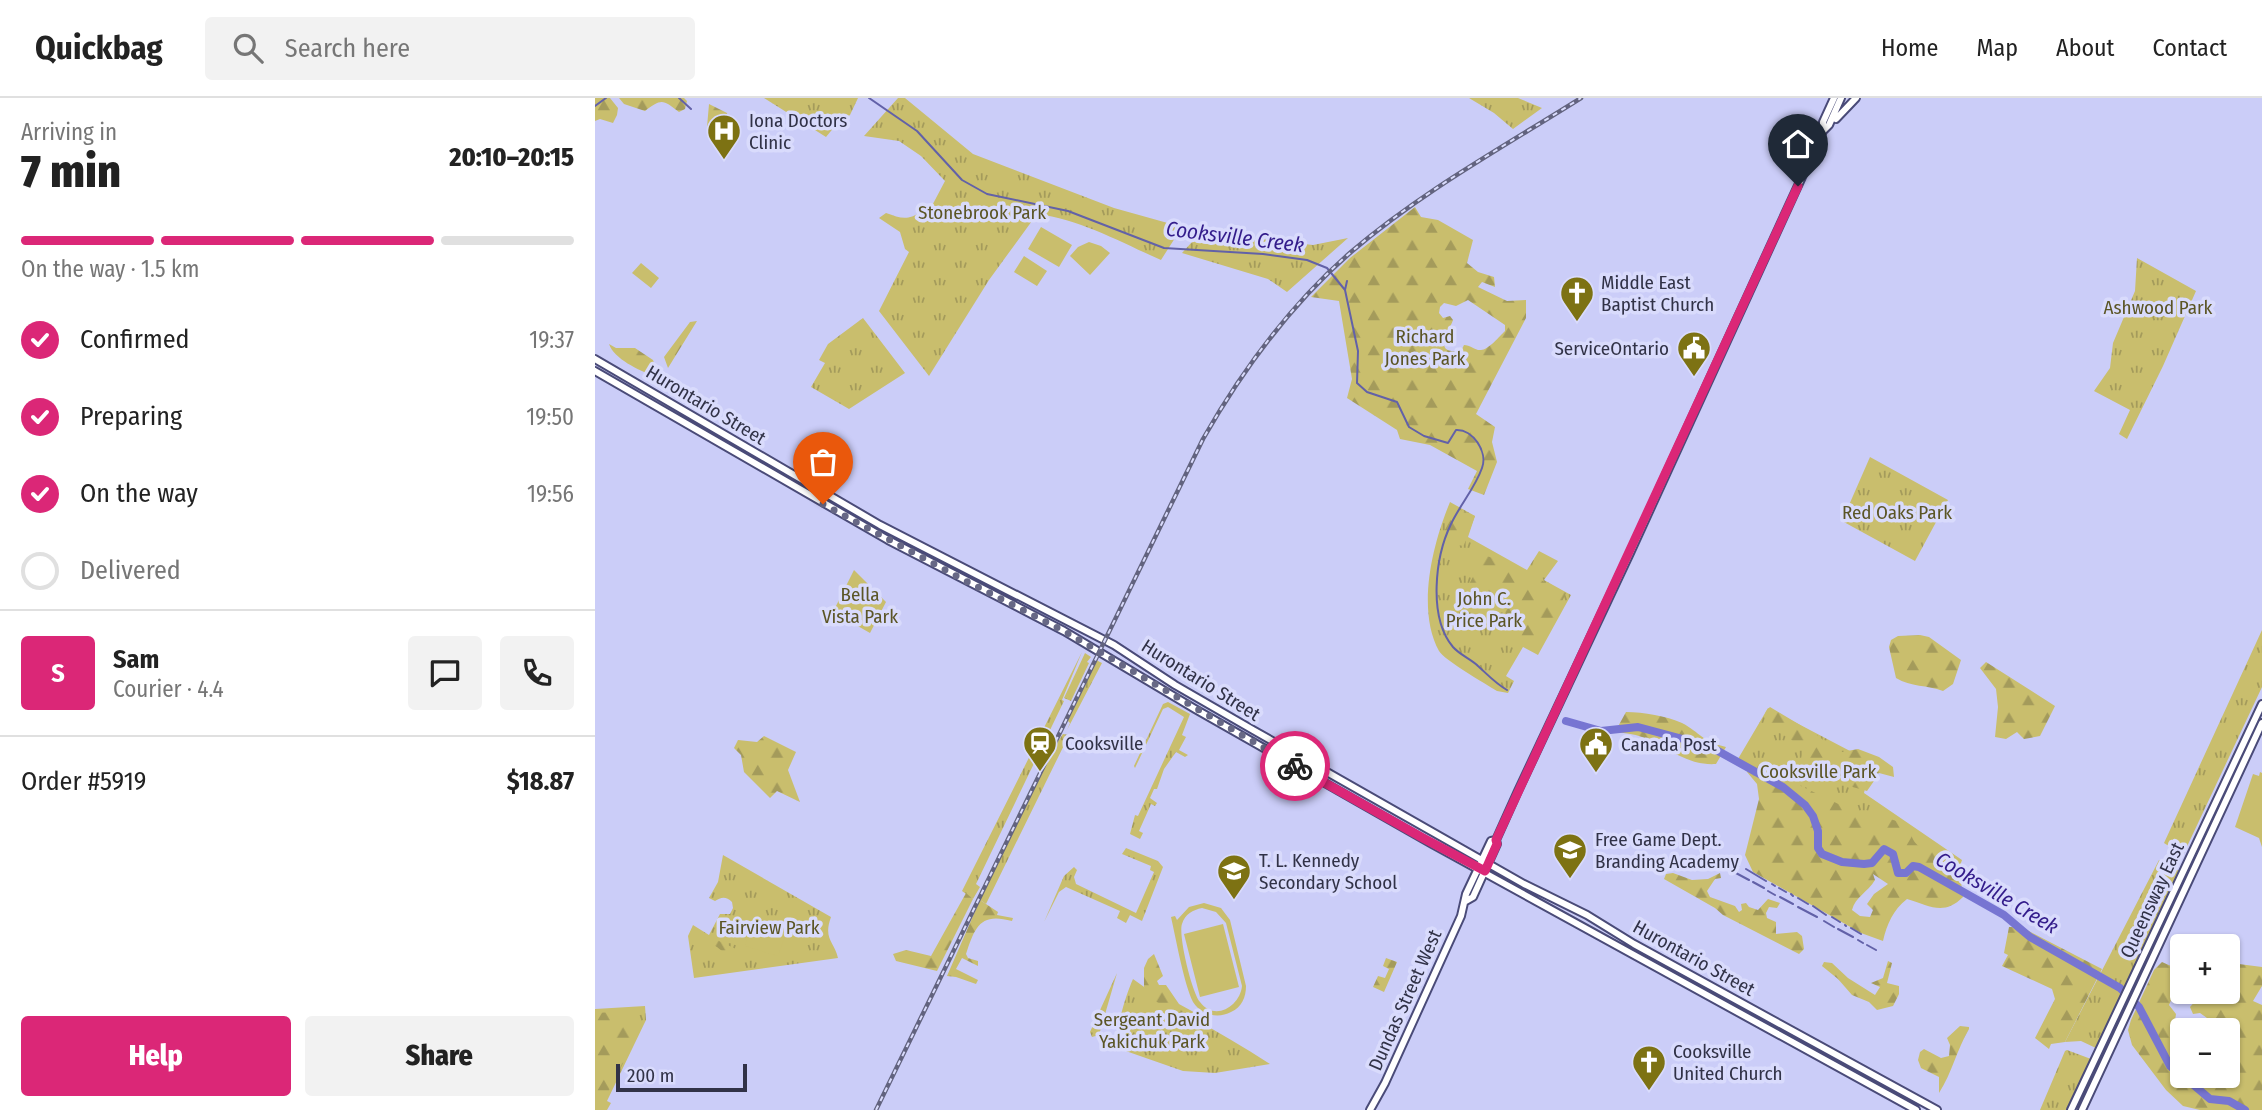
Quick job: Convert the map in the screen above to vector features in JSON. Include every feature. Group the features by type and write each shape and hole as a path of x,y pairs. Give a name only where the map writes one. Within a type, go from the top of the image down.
{"main road":[{"name":"Dundas Street West","path":"1370,1110 1398,1056 1466,901 1473,897 1483,866 1497,844 1496,840 1552,716 1715,370 1822,131 1823,121 1834,98"},
{"path":"1829,124 1841,98"},
{"path":"1822,131 1856,98"},
{"name":"Hurontario Street","path":"595,359 856,511 1114,645 1200,699 1483,866 1916,1110"},
{"name":"Hurontario Street","path":"595,371 835,511 1064,631 1421,837 1587,915 1634,944 1937,1110"},
{"name":"Queensway East","path":"2082,1110 2130,1004 2134,985 2262,704"},
{"name":"Queensway East","path":"2071,1110 2262,723"}],"green space":[{"path":"595,98 610,98 618,108 613,123 600,119 595,121"},
{"path":"619,98 684,98 687,101 685,109 679,112 662,102 645,111 624,104"},
{"path":"764,98 858,98 850,115 845,118 845,114 826,137"},
{"name":"Stonebrook Park","path":"898,98 905,98 973,154 1114,208 1182,227 1161,260 1085,226 1037,214 989,280 929,376 879,311 909,252 905,249 900,232 879,218 886,213 904,218 920,212 926,217 945,181 921,156 899,141 864,136"},
{"path":"1469,98 1518,98 1542,108 1513,129 1494,113"},
{"path":"709,104 727,113 728,119 711,132 707,127"},
{"name":"Richard Jones Park","path":"1415,207 1421,217 1438,220 1473,240 1467,263 1478,272 1494,277 1495,287 1482,282 1478,287 1507,301 1526,300 1526,318 1476,414 1495,427 1492,442 1497,462 1484,495 1468,489 1477,471 1430,445 1400,439 1397,430 1347,398 1352,379 1339,301 1311,297 1350,258","holes":["1468,300 1505,325 1505,331 1484,349 1477,350 1464,345 1461,351 1452,351 1444,346 1444,341 1453,320 1450,316 1443,318 1439,313 1440,307 1444,303 1456,306"]},
{"path":"1041,227 1072,245 1059,267 1028,249"},
{"path":"1201,232 1313,245 1348,238 1287,292 1268,279 1182,253"},
{"path":"1089,242 1110,253 1090,275 1070,256 1078,247"},
{"path":"1024,256 1047,271 1037,286 1014,272"},
{"name":"Ashwood Park","path":"2137,258 2196,291 2127,439 2119,434 2130,410 2094,391 2110,368 2113,343 2135,291"},
{"path":"641,263 659,278 651,288 632,273"},
{"path":"863,318 905,373 849,409 811,387 825,363 819,360 828,344"},
{"path":"697,321 668,368 664,357 690,322"},
{"path":"609,344 616,348 635,348 653,360 657,373 653,376 641,371 616,354"},
{"name":"Red Oaks Park","path":"1870,457 1948,500 1915,561 1842,521"},
{"name":"John C. Price Park","path":"1450,502 1475,516 1468,537 1527,570 1539,551 1558,561 1544,580 1571,595 1538,655 1523,647 1506,676 1514,681 1508,693 1497,691 1442,655 1432,634 1429,576"},
{"path":"1458,509 1475,516 1464,545 1456,546 1443,536 1451,511"},
{"path":"1457,552 1473,560 1483,555 1510,563 1514,577 1524,584 1539,579 1566,593 1538,653 1513,638 1515,625 1523,622 1525,615 1519,609 1508,614 1487,605 1472,608 1463,601 1476,569 1456,558"},
{"name":"Bella Vista Park","path":"854,570 886,602 870,633 833,612"},
{"path":"2262,630 2262,687 2183,855 2164,843"},
{"path":"1898,636 1929,637 1961,660 1953,684 1943,691 1896,678 1889,647 1891,640"},
{"path":"1082,652 1062,700 1064,701 976,884 980,887 973,899 962,891"},
{"path":"1085,653 1091,657 1071,701 1064,698"},
{"path":"1096,660 1102,663 1067,730 1070,723 1067,720"},
{"path":"1986,662 2055,706 2040,736 2024,739 2017,732 2006,739 1995,737 1998,707 1996,689 1980,668"},
{"path":"1168,702 1190,714 1182,735 1186,737 1179,750 1188,755 1185,757 1176,752 1164,769 1157,789 1154,789 1150,798 1157,803 1155,806 1151,804 1139,831 1143,833 1140,839 1130,834 1135,815 1138,816 1184,717 1168,707 1163,709 1135,768 1134,766 1163,704"},
{"path":"1770,707 1820,737 1833,750 1842,752 1858,749 1879,757 1893,767 1894,777 1879,773 1873,777 1874,781 1867,791 1849,786 1847,779 1831,786 1813,777 1799,766 1804,748 1767,725 1765,715"},
{"name":"Cooksville Park","path":"1768,708 1871,762 1864,793 1962,860 1954,883 1735,764"},
{"path":"1626,712 1655,715 1676,721 1711,742 1726,747 1716,764 1687,759 1642,737 1615,732"},
{"path":"1063,734 1069,735 986,904 980,900 1052,750"},
{"path":"764,736 796,752 788,770 800,802 777,791 770,798 744,772 741,755 734,748 738,740 757,742"},
{"path":"1749,761 1853,811 1887,813 1887,818 1909,825 1916,843 1926,849 1945,853 1952,860 1958,874 1956,879 1961,882 1963,897 1943,908 1907,899 1891,918 1883,941 1861,933 1753,872 1745,855 1759,799 1757,784 1747,772","holes":["1873,874 1888,884 1874,894 1867,904 1873,910 1870,917 1860,916 1852,910 1875,880"]},
{"path":"2260,772 2262,847 2259,838 2235,827 2253,774 2259,776"},
{"path":"1126,848 1158,861 1163,867 1142,921 1130,915 1126,923 1117,918 1120,911 1066,887 1059,892 1044,922 1064,876 1074,867 1077,870 1074,877 1076,884 1136,913 1154,872 1150,870 1151,866 1122,854"},
{"name":"Fairview Park","path":"723,855 831,917 828,930 838,958 694,978 688,936 693,925 709,935 720,914 730,914 733,908 728,899 715,901 709,898 718,882"},
{"path":"2159,860 2181,872 2098,1049 2081,1041 2065,1042"},
{"path":"1673,873 1692,880 1708,879 1720,873 1721,878 1715,879 1707,891 1710,897 1735,906 1739,912 1742,910 1741,904 1746,903 1758,910 1768,899 1780,903 1777,908 1769,907 1767,918 1776,922 1776,934 1797,932 1802,936 1804,949 1799,954 1723,915 1664,879 1666,874"},
{"path":"966,893 973,899 937,971 896,961 893,954 906,950 931,956"},
{"path":"980,900 998,912 997,915 1013,918 1012,921 986,920 972,936 966,954 968,958 978,961 978,966 962,958 956,969 978,980 976,984 947,976"},
{"path":"1204,903 1221,908 1230,920 1246,986 1241,1004 1226,1014 1205,1013 1196,1006 1190,994 1171,917 1175,916 1177,920 1189,907","holes":["1202,908 1216,912 1226,923 1242,986 1237,1000 1219,1011 1206,1008 1197,997 1181,930 1183,921 1193,911"]},
{"path":"752,923 786,933 778,956 745,946"},
{"path":"1223,924 1239,987 1200,997 1184,934"},
{"path":"2009,927 2021,927 2102,969 2065,1042 2051,1044 2049,1049 2035,1038 2055,999 2052,989 2002,966 2008,955 2004,953"},
{"path":"696,933 702,933 736,949 739,954 727,954 702,941"},
{"path":"1154,954 1163,976 1157,981 1159,985 1166,985 1179,1004 1199,1015 1196,1022 1149,998 1144,987 1144,968"},
{"path":"1386,958 1397,962 1384,992 1373,987 1378,976 1385,978 1389,969 1383,966"},
{"path":"1888,961 1892,963 1887,983 1899,986 1899,994 1893,1006 1877,1010 1869,1002 1852,995 1822,966 1824,962 1832,963 1848,978 1875,995 1880,987 1871,983 1883,978"},
{"path":"2162,962 2170,966 2169,1005 2176,1014 2175,1018 2170,1018 2170,1088 2240,1088 2240,1018 2207,1018 2200,1013 2193,1014 2190,1007 2193,1004 2240,1004 2240,964 2262,967 2262,986 2253,1001 2262,1005 2262,1110 2200,1110 2183,1106 2166,1090 2132,1045 2128,1030 2154,970"},
{"path":"1117,973 1099,1035 1092,1037 1090,1032"},
{"name":"Sergeant David Yakichuk Park","path":"1133,979 1166,1002 1270,1064 1215,1073 1183,1071 1120,1049 1119,1024"},
{"path":"645,1006 646,1020 607,1101 611,1103 607,1110 595,1110 595,1009"},
{"path":"635,1011 635,1040 599,1110 595,1110 595,1013"},
{"path":"1960,1026 1969,1029 1939,1093 1939,1077 1921,1068 1918,1060 1920,1052 1924,1049 1941,1058 1949,1056 1950,1045 1947,1038"},
{"path":"2065,1051 2091,1059 2066,1110 2040,1110"}],"waterway":[{"path":"595,106 606,98"},
{"path":"679,98 691,109"},
{"name":"Cooksville Creek","path":"869,98 917,131 962,180 987,194 1068,211 1164,248 1263,254 1307,260 1327,268 1345,290 1358,351 1357,383 1367,392 1397,402 1409,427 1424,436 1448,443 1456,430 1462,431 1473,437 1481,449 1482,468 1445,538 1438,570 1437,604 1445,634 1453,647 1507,690"},
{"name":"Cooksville Creek","path":"1345,290 1347,281"},
{"name":"Cooksville Creek","path":"1566,721 1601,731 1638,727 1709,746 1783,787 1805,805 1813,816 1818,831 1818,848 1822,854 1842,862 1864,864 1872,863 1884,849 1893,854 1898,873 1906,873 1913,866 1919,867 2004,915 2030,937 2120,988 2139,1007 2170,1066"},
{"path":"1722,856 1733,862"},
{"path":"1719,863 1730,869"},
{"path":"1746,869 1766,881"},
{"path":"1734,872 1749,880"},
{"path":"1753,882 1764,888"},
{"path":"1779,888 1786,892"},
{"path":"1768,891 1775,895"},
{"path":"1780,897 1793,904"},
{"path":"1798,898 1808,904"},
{"path":"1813,906 1826,915"},
{"path":"1798,907 1817,917"},
{"path":"1832,917 1840,922"},
{"path":"1824,921 1834,927"},
{"path":"1851,928 1861,934"},
{"path":"1838,929 1853,937"},
{"path":"1858,940 1863,943"},
{"path":"1867,945 1876,950"},
{"name":"Cooksville Creek","path":"2197,1088 2210,1099 2229,1101 2245,1110"}],"railway":[{"path":"876,1110 1203,439 1251,363 1288,316 1329,272 1378,230 1463,171 1581,98"}],"way so far":[{"path":"823,504 1064,631 1295,766"}],"place":[{"name":"Iona Doctors Clinic","path":"724,161"},
{"name":"Middle East Baptist Church","path":"1577,323"},
{"name":"ServiceOntario","path":"1694,378"},
{"name":"Cooksville","path":"1040,773"},
{"name":"Canada Post","path":"1596,774"},
{"name":"Free Game Dept. Branding Academy","path":"1570,880"},
{"name":"T. L. Kennedy Secondary School","path":"1234,901"},
{"name":"Cooksville United Church","path":"1649,1092"}],"route":[{"path":"1295,766 1485,871 1497,844 1496,840 1548,725 1621,573 1798,186"}]}
